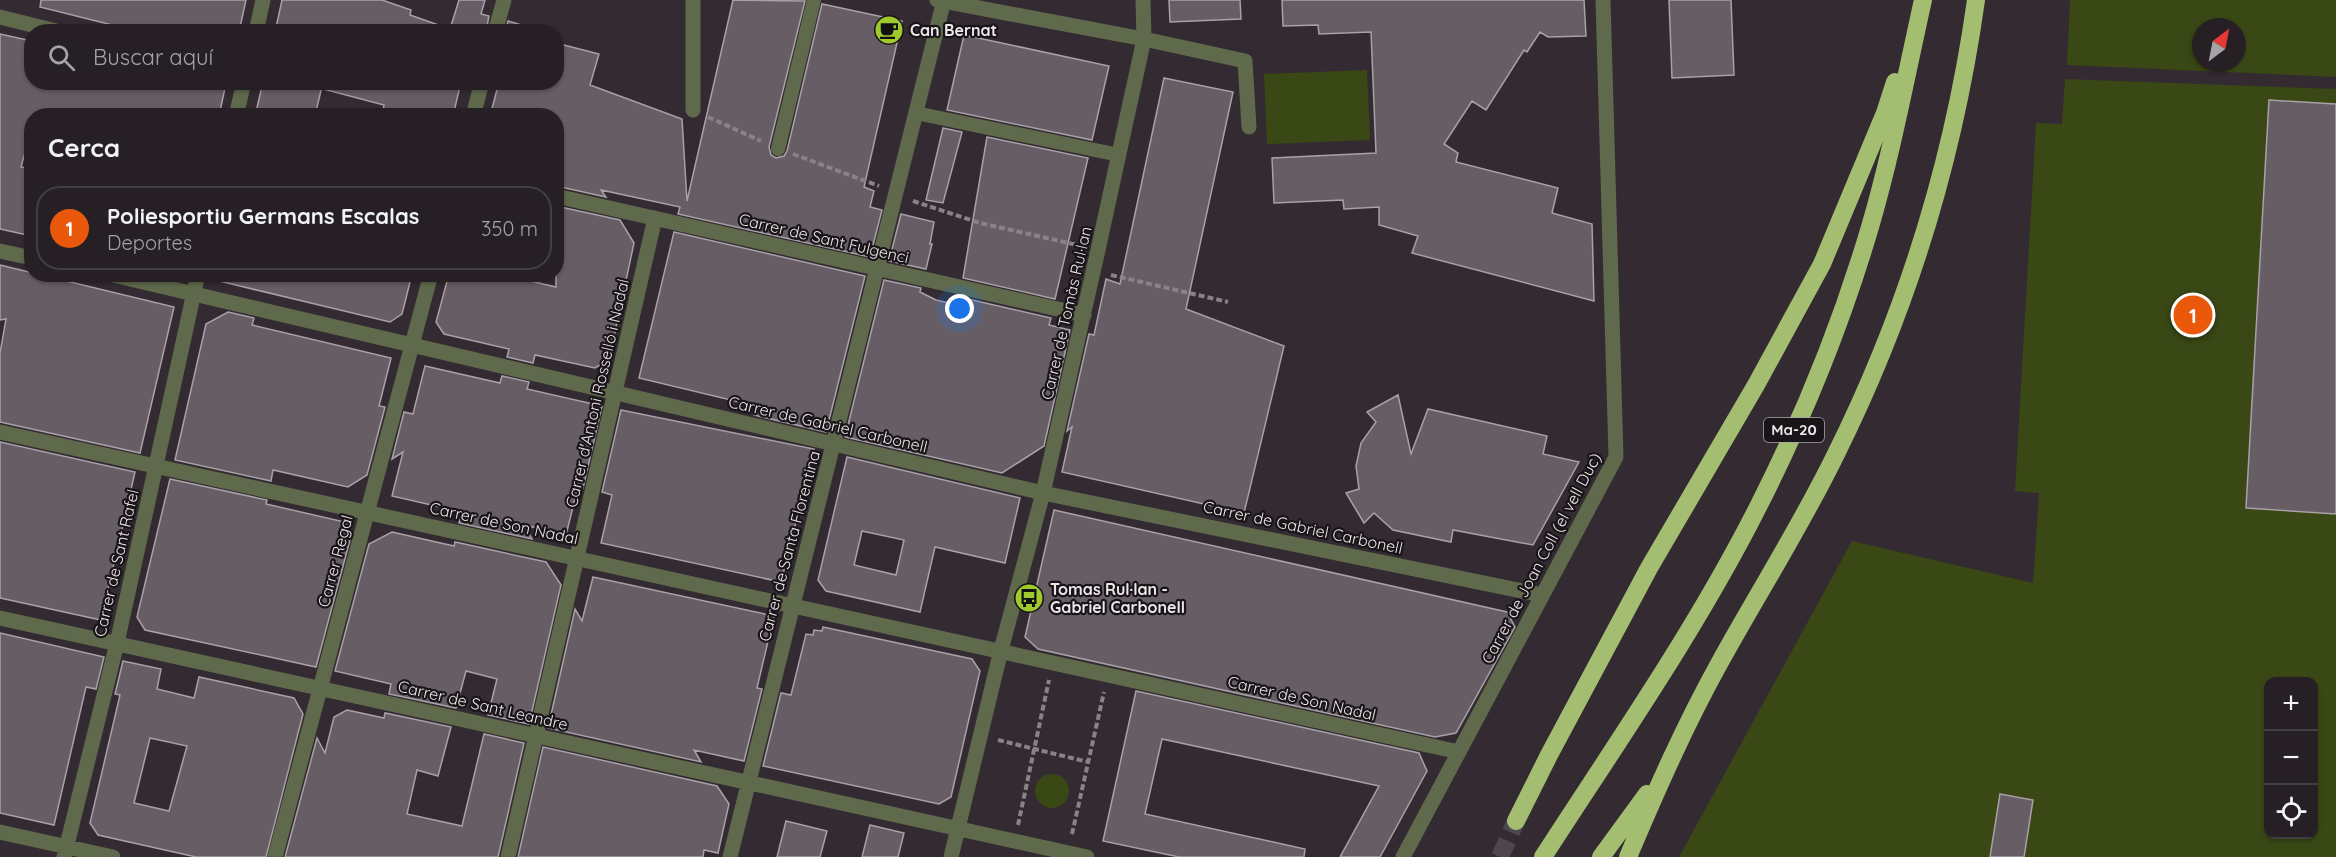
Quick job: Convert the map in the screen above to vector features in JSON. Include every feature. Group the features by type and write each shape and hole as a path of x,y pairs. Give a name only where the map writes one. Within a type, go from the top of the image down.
{"highway":[{"name":"Ma-20","path":"1544,857 1690,631 1760,505 1809,398 1845,304 1870,226 1898,114 1922,0"},
{"path":"1516,821 1649,568 1756,385 1822,264 1885,113 1922,0"},
{"name":"Ma-20","path":"1601,857 1664,771 1720,662 1810,506 1885,345 1906,290 1942,174 1956,115 1976,0"},
{"path":"1628,857 1664,771"},
{"path":"1535,857 1568,818"}],"street":[{"path":"258,24 263,0"},
{"path":"497,24 504,0"},
{"path":"693,0 693,110"},
{"path":"778,149 814,0"},
{"name":"Carrer de Tomàs Rul·lan","path":"1001,650 1043,493 1119,155 1144,39 1143,0"},
{"name":"Carrer de Joan Coll (el vell Duc)","path":"1403,857 1616,457 1603,0"},
{"path":"941,1 1144,39 1245,61 1249,127"},
{"name":"Carrer de Santa Florentina","path":"730,857 791,604 835,444 941,1"},
{"path":"0,17 28,24"},
{"path":"238,108 242,90"},
{"path":"475,108 480,90"},
{"path":"916,113 1119,155"},
{"name":"Carrer de Sant Fulgenci","path":"564,198 1084,315"},
{"name":"Carrer d'Antoni Rosselló i Nadal","path":"508,857 656,218"},
{"path":"0,251 24,256"},
{"name":"Carrer de Gabriel Carbonell","path":"145,282 411,347 1043,493 1542,595"},
{"name":"Carrer de Sant Rafel","path":"65,852 117,644 196,282"},
{"name":"Carrer Regal","path":"275,857 429,282"},
{"name":"Carrer de Son Nadal","path":"0,432 1053,661 1459,752"},
{"name":"Carrer de Sant Leandre","path":"0,618 1087,857"},
{"path":"951,857 1001,650"},
{"path":"0,832 65,852 113,857"}],"path":[{"path":"1093,271 1228,302"},
{"path":"1014,841 1053,661"},
{"path":"1067,853 1108,674"},
{"path":"980,736 1088,762"}],"green space":[{"path":"2070,0 2336,0 2336,77 2224,72 2246,72 2246,18 2192,18 2192,71 2067,65"},
{"path":"1367,70 1370,140 1267,144 1264,74"},
{"path":"2065,79 2336,89 2336,857 1679,857 1852,541 2033,583 2039,493 2015,491 2036,123 2062,124"},
{"path":"1052,774 1064,779 1069,791 1064,803 1052,808 1040,803 1035,791 1040,779"}],"building":[{"path":"41,0 246,0 241,24 108,24 40,7"},
{"path":"282,0 382,0 411,10 410,15 436,24 277,24"},
{"path":"459,0 485,0 481,14 489,16 488,24 452,24"},
{"path":"733,0 805,1 769,147 771,155 776,158 784,156 787,151 822,4 902,21 864,187 874,191 870,207 882,210 870,257 678,214 680,207 601,190 606,197 564,188 564,108 492,108 497,90 564,90 564,45 599,54 590,85 682,119 687,201"},
{"path":"1169,0 1240,0 1241,19 1170,22"},
{"path":"1282,0 1584,0 1586,36 1548,37 1540,32 1527,52 1524,50 1486,110 1472,101 1444,144 1458,153 1456,162 1558,188 1552,213 1592,224 1594,301 1412,253 1418,236 1379,225 1379,207 1344,209 1343,200 1274,203 1272,158 1376,153 1371,32 1319,34 1318,25 1283,26"},
{"path":"1669,0 1731,0 1734,75 1672,78"},
{"path":"0,34 24,39 24,90 225,90 221,108 24,108 24,156 21,167 24,168 24,234 0,229"},
{"path":"964,35 1109,66 1092,140 947,110"},
{"path":"1164,78 1233,92 1186,309 1284,346 1244,513 1062,472 1072,427 1067,431 1089,334 1094,335 1106,279 1120,284"},
{"path":"261,90 321,90 317,108 257,108"},
{"path":"327,90 459,90 455,108 383,108 384,105"},
{"path":"2269,100 2336,104 2336,514 2246,508"},
{"path":"943,128 962,132 943,203 926,200"},
{"path":"987,137 1088,158 1055,299 963,278"},
{"path":"564,208 620,220 634,243 609,360 595,368 535,355 533,363 507,357 509,349 444,334 436,322 447,282 535,282 556,287 556,282 564,282"},
{"path":"901,214 934,222 926,269 889,261"},
{"path":"674,232 865,276 826,432 754,415 756,406 639,378"},
{"path":"0,265 24,271 24,282 70,282 174,307 140,453 0,422 0,353 6,319 0,320"},
{"path":"884,280 921,288 920,292 936,300 958,305 959,297 1051,318 1049,325 1070,330 1044,446 1002,473 845,437"},
{"path":"223,282 410,282 402,314 390,322"},
{"path":"228,312 254,318 252,325 391,358 379,406 385,407 367,475 348,487 273,470 271,481 175,460 206,324"},
{"path":"425,366 500,383 502,376 529,382 527,389 602,406 583,488 578,487 566,535 524,525 532,539 459,523 462,512 392,496 403,452 392,459 404,412 413,414"},
{"path":"1398,395 1411,454 1428,409 1547,436 1543,454 1579,462 1533,545 1453,530 1451,542 1393,530 1374,513 1364,523 1346,493 1359,489 1356,466 1361,443 1376,422 1367,412"},
{"path":"621,410 814,449 781,582 601,543 612,495 602,492"},
{"path":"0,442 135,472 101,620 0,598"},
{"path":"847,457 1020,498 1005,563 935,547 920,612 826,591 818,580","holes":["862,531 904,540 896,575 854,565"]},
{"path":"170,479 267,500 266,504 349,523 345,539 350,540 316,667 145,630 137,617"},
{"path":"1054,510 1507,612 1515,627 1456,733 1435,737 1038,649 1025,637"},
{"path":"392,532 454,546 455,542 546,562 561,585 529,724 488,715 497,679 466,671 456,708 389,694 391,684 335,671 369,544"},
{"path":"593,577 774,616 757,688 762,689 744,761 694,750 701,762 548,728 575,609 582,621"},
{"path":"823,627 972,659 980,671 951,797 939,804 763,766 781,693 791,695 806,634 813,635 814,630 822,631"},
{"path":"0,633 104,657 96,689 86,687 54,825 0,813"},
{"path":"123,661 161,669 157,689 194,698 199,677 294,698 303,714 266,857 196,857 98,835 90,823 120,695 115,694","holes":["150,738 187,746 169,811 134,803"]},
{"path":"1136,691 1419,753 1427,771 1380,857 1340,857 1379,786 1162,739 1145,814 1305,849 1304,857 1179,857 1103,841"},
{"path":"347,710 384,718 385,713 451,727 438,776 417,770 407,814 462,826 484,734 524,743 498,857 285,857 317,738 325,753 334,717"},
{"path":"543,747 717,786 729,804 718,853 704,850 703,857 518,857"},
{"path":"2000,794 2033,800 2024,857 1990,857"},
{"path":"786,821 827,831 820,857 777,857"},
{"path":"870,825 904,833 898,857 862,857"}],"tunnel":[{"path":"1500,857 1516,821"}],"place":[{"name":"Can Bernat","path":"889,30"},
{"name":"Poliesportiu Germans Escalas","path":"2193,315"},
{"name":"Tomas Rul·lan - Gabriel Carbonell","path":"1029,598"}]}
